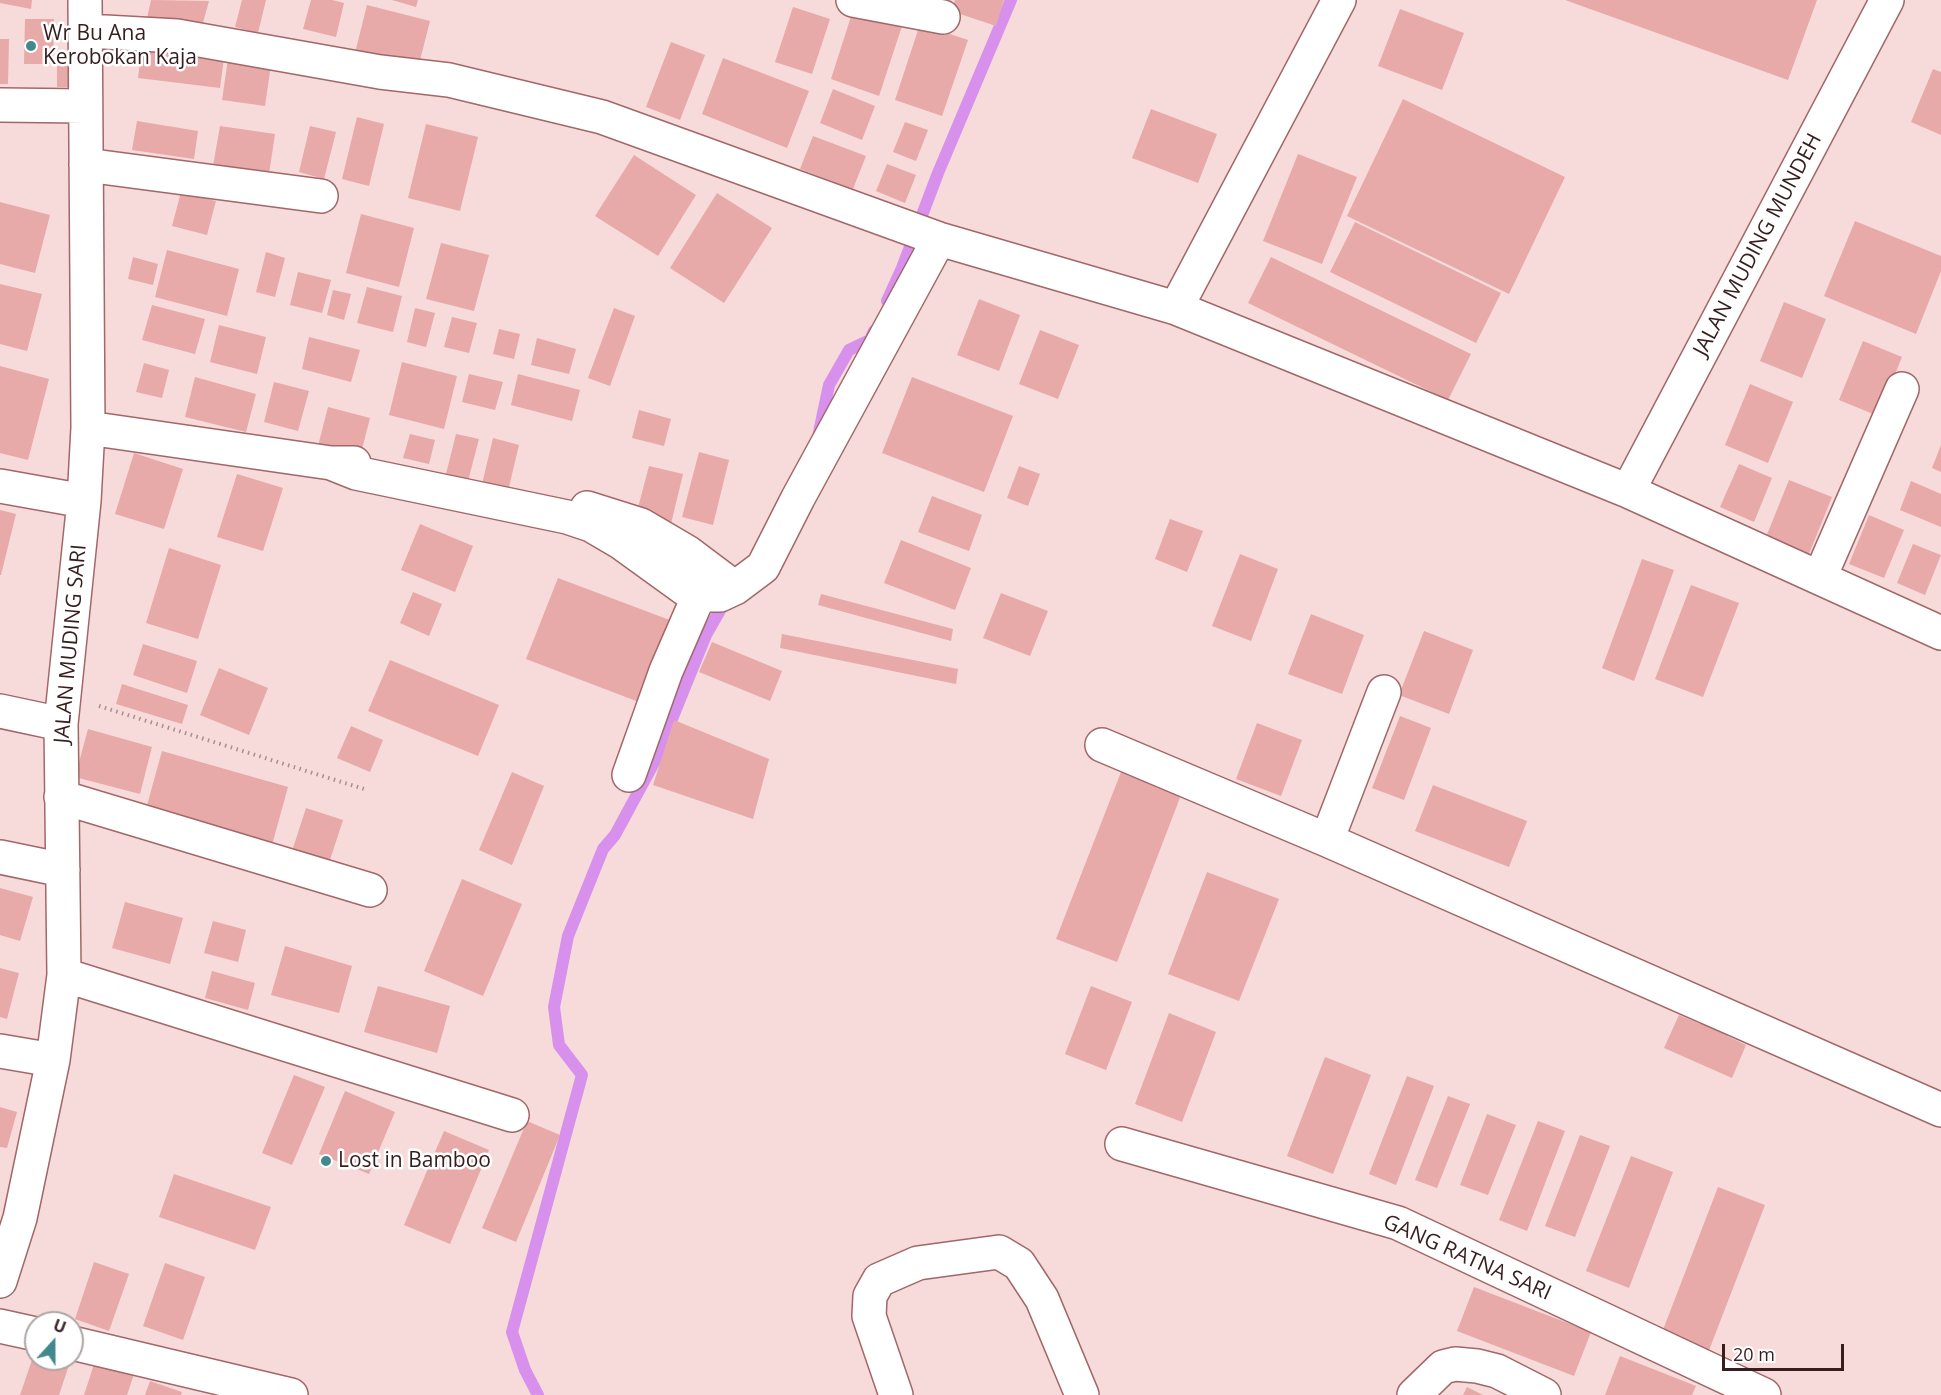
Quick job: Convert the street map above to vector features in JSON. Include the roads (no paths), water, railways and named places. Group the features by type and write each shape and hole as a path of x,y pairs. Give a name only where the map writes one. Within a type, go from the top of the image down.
{"street":[{"path":"853,0 943,17"},
{"path":"1176,308 1339,0"},
{"name":"JALAN MUDING MUNDEH","path":"1628,491 1887,0"},
{"path":"86,16 177,36 381,72 449,80 602,117 939,238 1176,308 1628,491 1941,633"},
{"name":"JALAN MUDING SARI","path":"0,1281 20,1218 53,1060 64,975 61,797 63,709 84,501 88,428 86,16"},
{"path":"0,105 85,106"},
{"path":"86,165 321,196"},
{"path":"331,463 356,473 567,517 620,542 685,589 699,595 720,595 735,588 763,567 939,238"},
{"path":"1820,578 1902,389"},
{"path":"88,428 331,463 357,463 563,501 641,525 687,552 735,588"},
{"path":"0,486 84,501"},
{"path":"629,775 666,671 699,595"},
{"path":"1326,840 1384,692"},
{"path":"0,711 63,709"},
{"path":"1102,745 1326,840 1941,1110"},
{"path":"61,797 370,890"},
{"path":"0,857 63,870"},
{"path":"64,975 512,1114"},
{"path":"0,1051 53,1060"},
{"name":"GANG RATNA SARI","path":"1122,1144 1398,1223 1764,1395"},
{"path":"896,1395 869,1316 870,1296 879,1280 918,1263 999,1252 1019,1264 1036,1289 1083,1395"},
{"path":"0,1326 24,1331"},
{"path":"84,1346 291,1395"},
{"path":"1414,1395 1443,1367 1455,1364 1497,1371 1544,1395"}],"waterway":[{"path":"887,301 1011,0"},
{"path":"818,437 829,385 849,350 870,340 874,331"},
{"path":"538,1395 525,1370 512,1332 582,1075 559,1045 554,1007 568,936 603,849 615,835 655,761 706,635 727,598"}],"place":[{"name":"Wr Bu Ana Kerobokan Kaja","path":"31,46"},
{"name":"Lost in Bamboo","path":"326,1161"}]}
